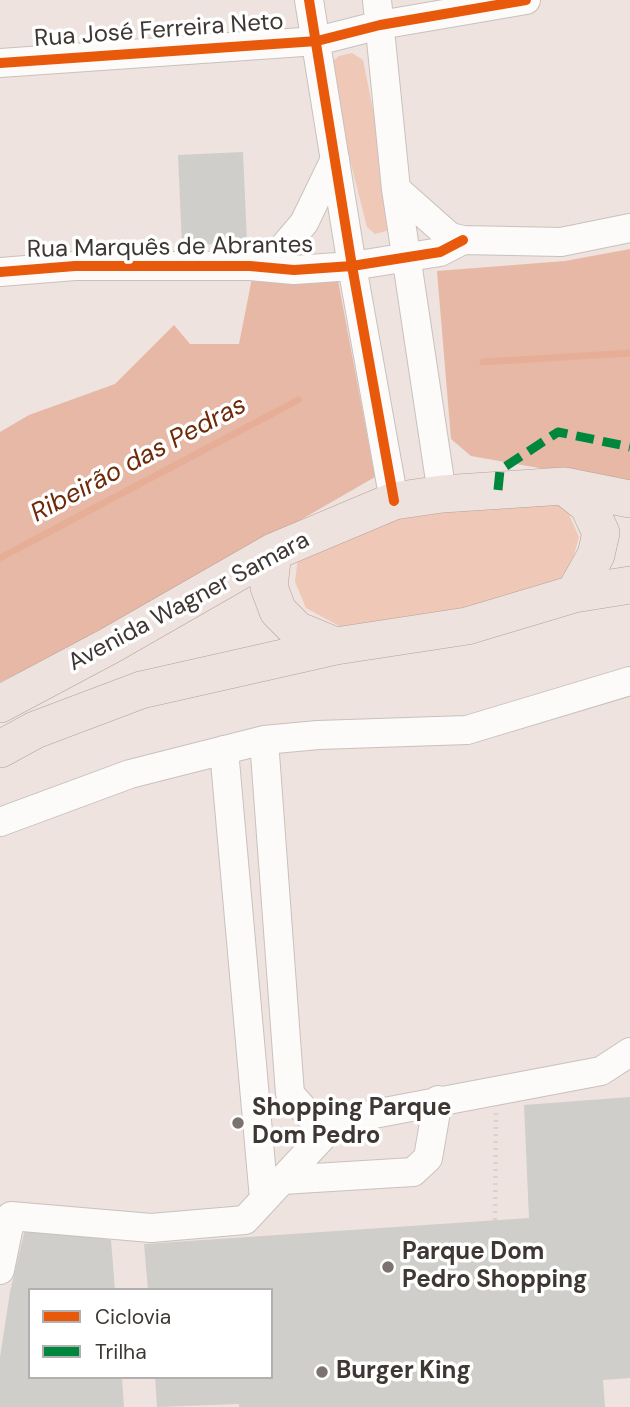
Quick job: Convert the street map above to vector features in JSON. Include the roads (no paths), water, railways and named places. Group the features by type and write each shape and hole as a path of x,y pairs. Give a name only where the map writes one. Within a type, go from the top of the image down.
{"main road":[{"name":"Avenida Wagner Samara","path":"0,704 109,646 273,552 394,501 442,494 564,486 630,499"},
{"path":"564,486 588,505 601,533 596,555 574,594"},
{"path":"273,552 269,587 278,611 297,630 336,646"},
{"name":"Avenida Wagner Samara","path":"0,750 35,730 141,691 336,646 467,626 574,594 630,585"}],"street":[{"path":"309,0 394,501"},
{"name":"Rua José Ferreira Neto","path":"0,63 317,41 378,13 526,0"},
{"path":"378,13 396,189 442,494"},
{"path":"262,262 304,223 335,159"},
{"path":"396,189 456,238"},
{"name":"Rua Marquês de Abrantes","path":"0,272 75,266 262,262 351,256 456,238 561,242 630,228"},
{"path":"0,822 130,774 264,740 317,734 467,730 630,681"},
{"path":"264,740 289,1094 325,1133"},
{"path":"224,750 273,1189"},
{"path":"0,1270 6,1216 150,1228 245,1220 325,1133 344,1118 601,1071 630,1052"},
{"path":"273,1189 413,1172 428,1158 438,1100"}],"waterway":[{"name":"Ribeirão das Pedras","path":"483,362 630,353"},
{"name":"Ribeirão das Pedras","path":"0,558 298,400"}],"place":[{"name":"Shopping Parque Dom Pedro","path":"238,1123"},
{"name":"Parque Dom Pedro Shopping","path":"388,1267"},
{"name":"Burger King","path":"322,1372"}]}
